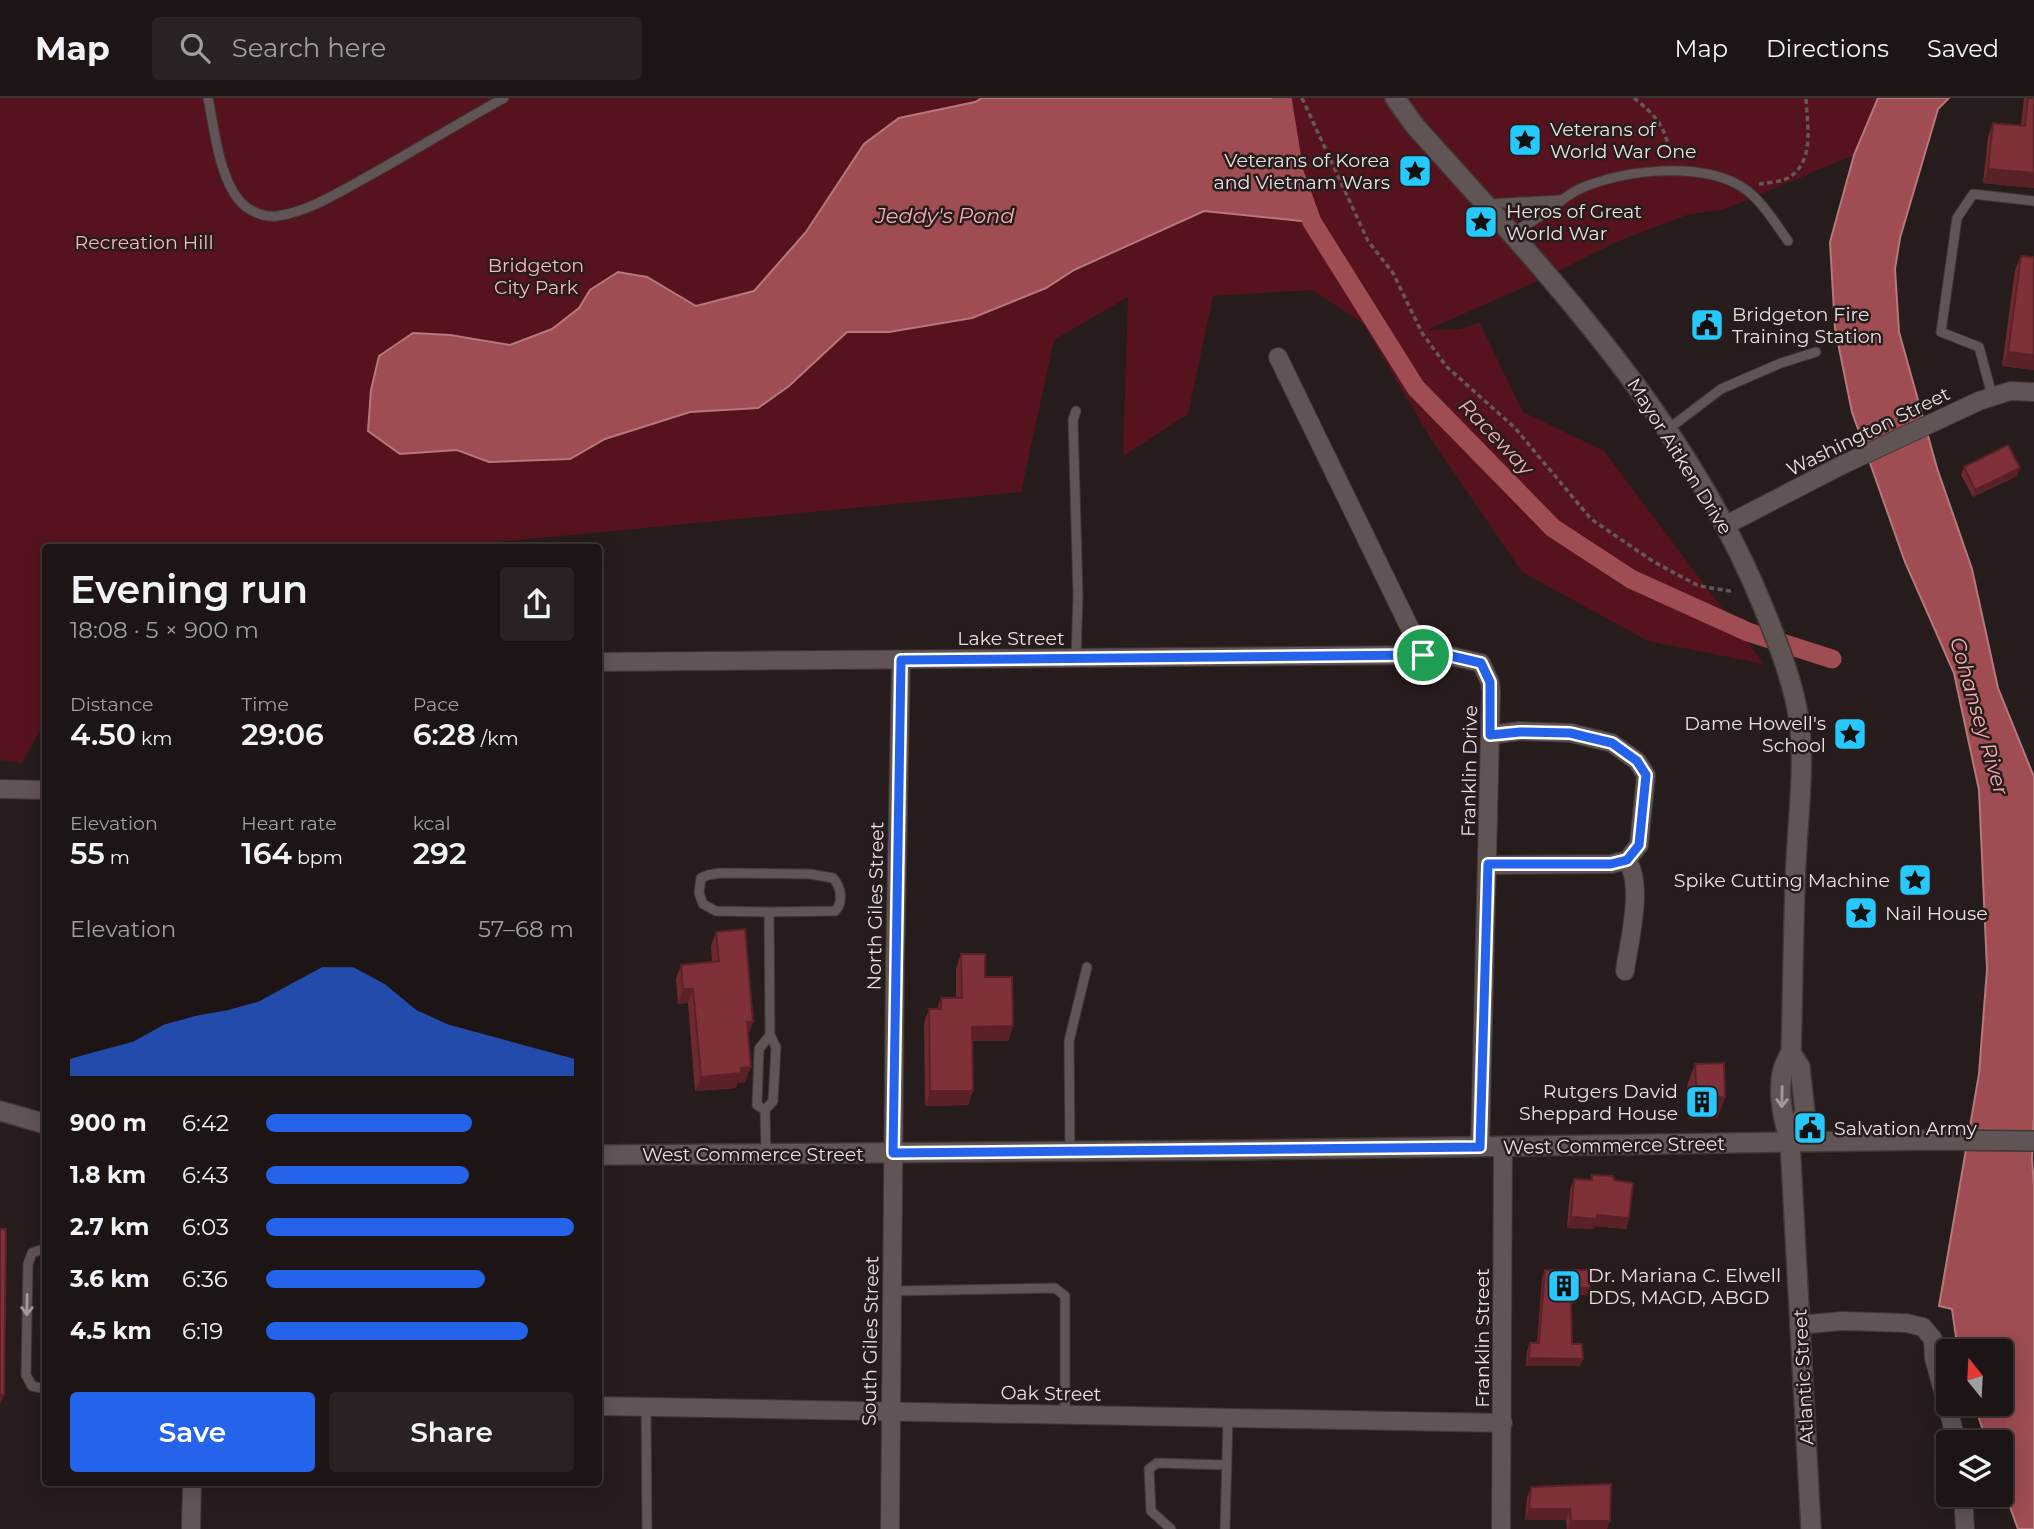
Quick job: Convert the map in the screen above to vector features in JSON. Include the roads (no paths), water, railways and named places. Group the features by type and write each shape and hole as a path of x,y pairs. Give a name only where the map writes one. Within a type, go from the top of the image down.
{"street":[{"name":"Mayor Aitken Drive","path":"1395,98 1415,126 1561,289 1628,373 1726,525 1781,654 1795,700 1801,743 1791,1054 1782,1065 1782,1112 1790,1142"},
{"path":"1278,357 1423,655"},
{"name":"Washington Street","path":"1726,525 1842,465 1992,396 2010,391 2034,392"},
{"name":"Lake Street","path":"602,662 1423,655"},
{"name":"Franklin Drive","path":"1423,655 1451,656 1481,663 1490,682 1480,1147"},
{"name":"North Giles Street","path":"893,1153 901,660"},
{"path":"1488,864 1611,864 1627,860 1639,845 1646,775 1637,761 1612,743 1570,733 1520,732 1490,735"},
{"path":"0,789 42,790"},
{"path":"1625,971 1635,892 1633,870 1627,860"},
{"path":"0,1111 42,1123"},
{"name":"West Commerce Street","path":"602,1155 2034,1141"},
{"name":"Atlantic Street","path":"1790,1142 1811,1529"},
{"name":"Franklin Street","path":"1501,1529 1503,1147"},
{"name":"South Giles Street","path":"890,1529 893,1153"},
{"path":"1799,1325 1842,1321 1906,1323 1923,1327 1933,1339 1934,1359 1954,1430"},
{"name":"Oak Street","path":"602,1406 1503,1423"},
{"path":"191,1529 192,1486"},
{"path":"1964,1507 1965,1529"}],"lane":[{"path":"208,98 221,158 230,185 239,200 255,212 274,216 293,212 333,196 486,102 503,98"},
{"path":"1511,233 1583,187 1619,177 1682,170 1714,176 1743,187 1768,213 1788,241"},
{"path":"1992,396 1979,347 1941,332 1958,218 1973,194 2034,201"},
{"path":"1485,204 1559,200"},
{"path":"1667,430 1721,389 1781,363 1816,352"},
{"path":"1076,411 1073,420 1078,595 1076,658"},
{"path":"721,873 810,874 833,878 837,883 840,898 835,911 769,912 716,911 703,904 699,893 701,878 721,873"},
{"path":"766,1154 765,1110 773,1101 776,1048 770,1035 769,912"},
{"path":"1070,1152 1069,1041 1087,967"},
{"path":"765,1110 757,1105 759,1049 770,1035"},
{"path":"758,1082 774,1082"},
{"path":"42,1249 32,1253 28,1264 26,1375 32,1386 42,1388"},
{"path":"892,1291 1055,1288 1065,1296 1065,1415"},
{"path":"646,1407 647,1529"},
{"path":"1225,1529 1228,1418"},
{"path":"1171,1529 1151,1511 1149,1469 1152,1465 1226,1465"}],"water":[{"name":"Jeddy's Pond","path":"982,98 1282,98 1294,172 1312,222 1204,211 1074,270 1046,288 972,318 889,332 847,332 789,386 758,408 690,412 605,439 570,459 489,462 457,450 400,454 368,431 371,390 379,356 413,333 450,335 510,345 552,329 579,308 590,290 618,272 647,277 696,306 754,291 806,232 864,144 899,118 975,102"},
{"name":"Cohansey River","path":"1878,98 1949,98 1938,109 1900,238 1895,269 1899,332 1937,468 1972,569 1998,688 2034,777 2034,1529 2018,1529 2010,1507 2013,1507 2013,1430 1983,1430 1978,1416 2013,1416 2013,1339 1956,1339 1952,1309 1939,1306 1979,1074 1987,969 1979,790 1954,673 1905,562 1852,412 1835,328 1830,242 1854,155"}],"waterway":[{"name":"Raceway","path":"1282,98 1294,172 1312,222 1416,388 1553,528 1631,579 1748,632 1832,659"}],"place":[{"name":"Veterans of World War One","path":"1525,140"},
{"name":"Veterans of Korea and Vietnam Wars","path":"1415,171"},
{"name":"Heros of Great World War","path":"1481,222"},
{"name":"Bridgeton Fire Training Station","path":"1707,325"},
{"name":"Dame Howell's School","path":"1850,734"},
{"name":"Spike Cutting Machine","path":"1915,880"},
{"name":"Nail House","path":"1861,913"},
{"name":"Rutgers David Sheppard House","path":"1702,1102"},
{"name":"Salvation Army","path":"1810,1128"},
{"name":"Dr. Mariana C. Elwell DDS, MAGD, ABGD","path":"1564,1286"}],"park label":[{"name":"Recreation Hill","path":"144,242"},
{"name":"Bridgeton City Park","path":"536,276"}]}
